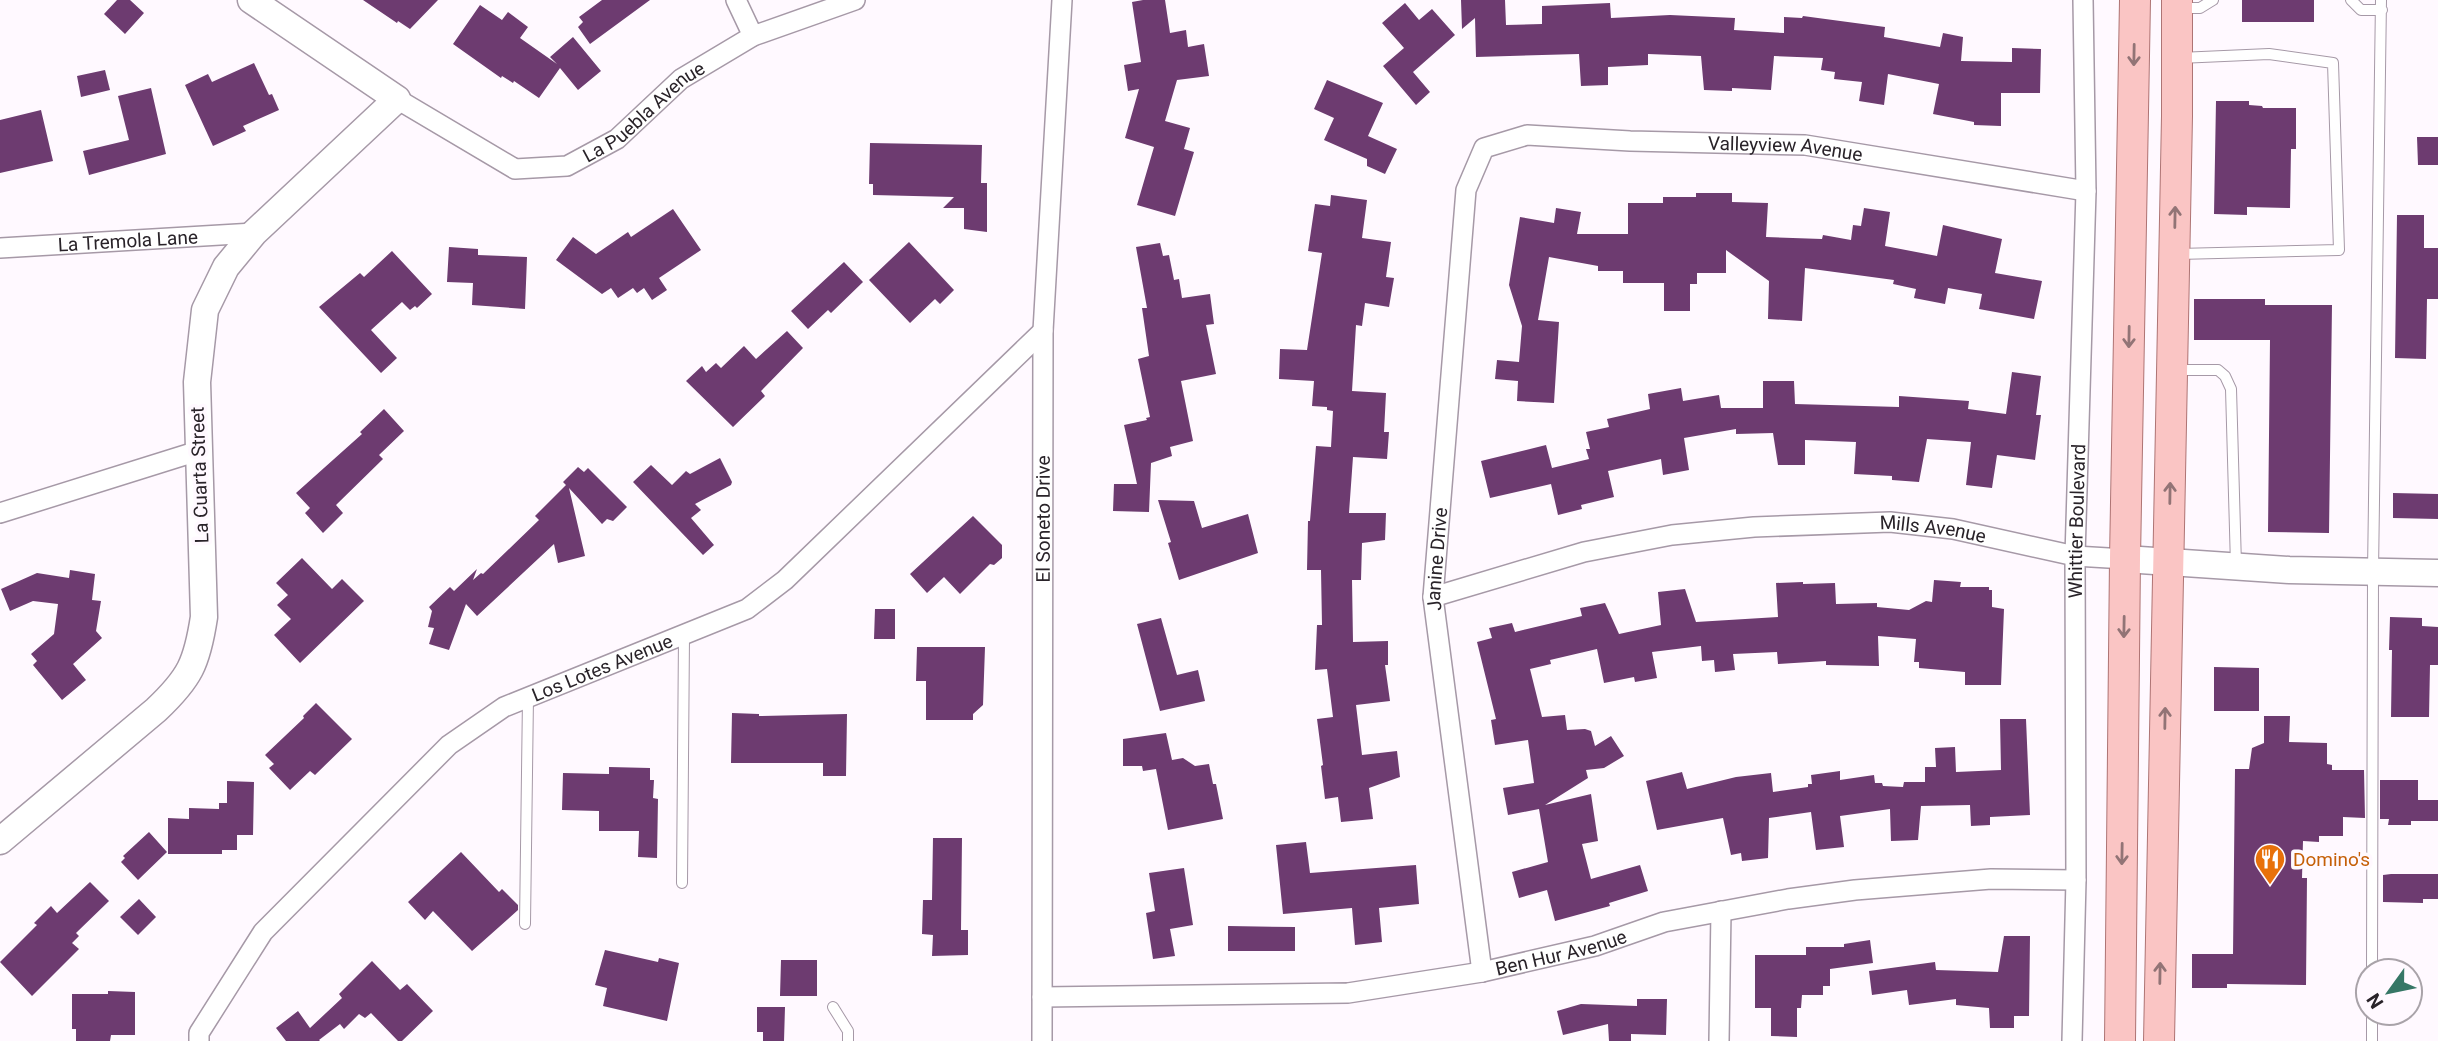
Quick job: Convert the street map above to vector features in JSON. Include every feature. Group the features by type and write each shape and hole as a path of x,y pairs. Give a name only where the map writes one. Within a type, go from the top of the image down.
{"main road":[{"path":"2120,1041 2135,0"},
{"path":"2159,1041 2177,4"}],"street":[{"path":"251,0 397,99"},
{"path":"736,0 753,36"},
{"name":"La Puebla Avenue","path":"397,99 515,169 567,166 617,139 681,79 753,36 855,0"},
{"name":"El Soneto Drive","path":"1042,1041 1043,331 1062,0"},
{"name":"Whittier Boulevard","path":"2072,1041 2076,880 2075,556 2086,191 2083,0"},
{"name":"La Cuarta Street","path":"0,841 156,710 175,693 190,672 199,648 204,617 197,382 205,310 226,267 254,233 397,99"},
{"name":"Valleyview Avenue","path":"1483,148 1527,135 1630,141 1805,145 2086,191"},
{"name":"Janine Drive","path":"1482,972 1433,597 1466,190 1483,148"},
{"name":"La Tremola Lane","path":"0,248 254,233"},
{"name":"Los Lotes Avenue","path":"199,1041 199,1033 263,932 449,745 504,707 747,609 785,580 1043,331"},
{"path":"0,513 198,451"},
{"name":"Mills Avenue","path":"1433,597 1584,552 1672,535 1754,527 1890,522 1953,528 2075,556 2289,570 2438,573"},
{"name":"Ben Hur Avenue","path":"1042,997 1348,993 1482,972 1595,946 1664,922 1788,899 1855,890 1991,879 2076,880"},
{"path":"1719,1041 1721,911"}],"lane":[{"path":"2177,4 2200,8 2213,0"},
{"path":"2351,0 2361,10 2382,5 2373,572 2372,957"},
{"path":"2174,254 2339,250 2333,63 2269,54 2177,58"},
{"path":"2172,370 2218,370 2225,376 2231,389 2236,566"},
{"path":"682,883 684,636"},
{"path":"525,923 528,698"},
{"path":"833,1007 848,1031 848,1041"}],"building":[{"path":"117,0 130,0 144,13 125,34 104,14"},
{"path":"363,0 438,0 410,29"},
{"path":"602,0 650,0 590,44 578,27 583,22 579,17"},
{"path":"1165,0 1170,33 1186,30 1188,47 1204,44 1209,76 1177,80 1165,121 1190,128 1184,149 1194,152 1175,216 1137,205 1154,147 1125,138 1139,89 1128,91 1124,65 1141,62 1132,2"},
{"path":"1461,0 1505,0 1506,25 1542,24 1542,6 1610,3 1611,18 1670,15 1735,18 1734,30 1784,33 1784,17 1803,16 1885,27 1884,37 1940,47 1943,33 1963,37 1961,61 2012,62 2012,48 2041,49 2040,93 2001,93 2001,126 1974,125 1974,122 1933,114 1939,84 1888,74 1884,105 1859,101 1862,82 1834,79 1835,72 1821,70 1823,58 1774,56 1771,90 1704,90 1701,56 1648,54 1648,65 1608,67 1608,85 1581,86 1579,54 1476,57 1475,18 1462,29"},
{"path":"2242,0 2314,0 2314,22 2242,22"},
{"path":"1405,3 1419,20 1432,9 1455,35 1413,72 1430,92 1416,105 1383,66 1404,48 1382,23"},
{"path":"480,5 502,20 508,12 528,27 520,38 557,64 550,57 573,37 601,71 578,90 560,68 539,98 514,81 513,83 502,76 501,78 453,44"},
{"path":"254,63 279,110 243,126 246,131 213,146 185,85 208,74 212,82"},
{"path":"105,70 110,90 81,97 77,76"},
{"path":"1327,80 1383,103 1368,136 1397,149 1385,174 1367,166 1367,159 1324,140 1334,118 1314,109"},
{"path":"151,88 166,154 89,175 83,151 129,140 118,96"},
{"path":"2216,101 2249,101 2249,105 2263,108 2296,108 2296,149 2291,149 2290,208 2247,207 2247,215 2214,214"},
{"path":"41,110 53,161 0,173 0,120"},
{"path":"2417,137 2438,137 2438,165 2418,165"},
{"path":"870,143 982,145 981,183 987,183 987,232 964,229 964,208 943,208 954,197 873,195 873,184 869,184"},
{"path":"1696,193 1732,193 1732,202 1768,203 1766,237 1822,239 1823,235 1851,240 1853,225 1861,226 1864,208 1890,212 1885,246 1937,256 1943,225 2002,239 1995,273 2042,281 2034,319 1979,309 1982,294 1948,288 1945,304 1914,298 1916,289 1893,284 1894,280 1805,268 1802,321 1768,319 1769,281 1726,250 1726,273 1697,273 1697,284 1690,284 1690,311 1664,311 1664,283 1623,283 1623,271 1598,271 1598,266 1549,257 1538,320 1559,322 1554,403 1517,401 1518,381 1495,379 1497,360 1519,362 1522,326 1509,285 1520,217 1554,223 1556,208 1581,212 1577,234 1628,234 1628,203 1663,203 1663,197 1696,197"},
{"path":"1331,195 1367,200 1362,238 1391,242 1386,277 1394,278 1389,307 1365,303 1362,326 1356,325 1352,391 1386,393 1384,432 1389,432 1387,459 1353,457 1349,513 1386,513 1385,540 1362,543 1361,580 1352,580 1353,642 1388,641 1388,665 1385,665 1390,701 1356,705 1362,755 1397,751 1400,777 1369,788 1373,819 1341,822 1338,797 1325,799 1317,719 1333,717 1327,669 1315,670 1317,625 1322,625 1321,570 1307,570 1308,521 1316,446 1331,447 1333,411 1327,410 1327,407 1312,406 1314,381 1279,379 1280,349 1307,350 1322,253 1308,251 1315,204 1330,206"},
{"path":"673,209 701,250 659,278 667,290 652,300 644,288 637,293 633,288 618,298 611,288 602,294 556,260 573,237 596,254 628,232 631,237"},
{"path":"2397,215 2424,215 2424,248 2438,248 2438,299 2427,299 2426,359 2395,358"},
{"path":"909,242 954,290 940,304 935,299 910,323 869,280"},
{"path":"1160,243 1163,256 1169,255 1174,280 1179,279 1182,298 1210,294 1214,324 1206,325 1216,374 1181,381 1193,441 1170,447 1172,456 1151,463 1149,512 1113,511 1114,484 1137,484 1124,425 1150,417 1138,359 1149,356 1142,308 1147,308 1136,247"},
{"path":"449,247 478,249 478,255 527,257 525,309 472,305 473,283 447,282"},
{"path":"392,251 432,294 417,308 415,306 410,310 402,302 371,330 397,358 381,373 319,307 360,273 364,277"},
{"path":"844,262 863,282 831,313 828,310 808,329 791,311"},
{"path":"2194,299 2265,299 2265,305 2332,305 2329,533 2268,532 2270,340 2194,340"},
{"path":"787,331 803,348 761,391 765,396 733,427 686,381 702,366 706,372 716,363 721,368 744,346 756,359"},
{"path":"2012,372 2041,376 2036,415 2041,415 2035,460 1997,455 1992,488 1966,485 1971,442 1927,439 1919,482 1892,480 1892,476 1854,474 1856,442 1805,440 1805,465 1778,465 1773,433 1736,434 1736,429 1684,438 1689,470 1663,475 1661,459 1608,471 1614,497 1581,505 1582,509 1558,515 1551,484 1490,498 1481,461 1546,445 1552,468 1589,459 1586,432 1609,427 1607,419 1650,409 1648,394 1681,388 1683,401 1719,395 1721,408 1763,408 1763,381 1794,381 1795,404 1899,407 1899,396 1969,401 1968,409 2006,414"},
{"path":"384,409 404,431 379,455 383,459 336,505 343,513 323,533 305,513 310,508 296,493 362,434 360,432"},
{"path":"720,458 731,485 695,504 701,510 691,518 714,545 703,555 633,482 651,465 672,485 686,471 690,474"},
{"path":"578,467 584,472 588,468 627,507 613,521 607,519 602,524 569,488 585,556 558,563 554,544 477,616 466,604 449,650 429,644 434,628 428,627 432,611 429,607 450,587 454,591 477,569 473,580 483,574 539,520 535,516 566,485 563,482"},
{"path":"2393,493 2438,494 2438,519 2393,518"},
{"path":"1158,500 1194,501 1202,528 1248,514 1258,553 1179,580"},
{"path":"973,516 1002,545 1002,558 994,565 990,564 960,594 944,577 927,593 910,574"},
{"path":"302,558 332,589 342,579 364,601 300,663 274,635 291,619 277,605 288,595 276,583"},
{"path":"70,570 95,574 92,600 101,601 96,631 102,638 73,664 86,680 62,700 33,665 37,661 31,654 54,634 58,604 33,601 10,611 1,589 37,573 69,578"},
{"path":"1934,580 1961,582 1960,587 1989,587 1989,590 1992,590 1992,607 2004,609 2001,685 1965,685 1965,672 1919,668 1919,662 1914,662 1916,639 1878,636 1879,666 1826,665 1826,661 1778,664 1777,652 1733,654 1735,670 1715,672 1714,660 1702,661 1701,646 1652,652 1657,678 1635,682 1634,677 1604,683 1597,649 1550,660 1551,664 1530,669 1542,717 1565,715 1567,730 1591,731 1595,746 1611,736 1624,756 1604,768 1586,770 1588,778 1545,805 1591,794 1598,841 1582,844 1591,879 1640,865 1648,891 1609,903 1610,906 1555,921 1547,890 1519,898 1512,872 1548,862 1539,809 1508,815 1503,788 1534,783 1528,740 1495,745 1491,720 1496,719 1477,642 1492,638 1489,628 1512,623 1515,632 1582,616 1580,608 1605,603 1619,634 1661,625 1658,592 1685,589 1696,622 1778,617 1776,583 1835,583 1836,604 1877,603 1877,607 1909,610 1926,601 1932,602"},
{"path":"875,609 895,609 895,639 874,639"},
{"path":"2390,617 2422,618 2422,626 2438,627 2438,665 2430,665 2429,717 2391,717"},
{"path":"1161,618 1177,675 1198,670 1205,701 1160,711 1137,624"},
{"path":"917,647 985,647 983,705 973,714 973,720 926,720 926,681 916,681"},
{"path":"2214,667 2259,668 2259,711 2214,711"},
{"path":"316,703 352,739 315,775 310,771 290,790 269,768 274,764 265,755"},
{"path":"732,713 759,716 847,714 846,776 823,776 823,763 731,763"},
{"path":"2264,716 2290,716 2289,742 2327,743 2327,764 2332,765 2332,770 2364,770 2365,818 2343,817 2343,836 2319,836 2319,842 2303,841 2302,878 2307,878 2306,985 2227,984 2227,988 2192,988 2192,954 2233,954 2235,769 2249,769 2252,748 2264,743"},
{"path":"2000,719 2026,719 2030,815 1990,817 1990,825 1971,826 1970,805 1921,806 1918,840 1891,841 1890,809 1840,816 1844,847 1816,850 1811,812 1769,818 1768,858 1742,861 1741,853 1731,855 1723,818 1657,830 1646,781 1682,772 1687,789 1736,777 1771,773 1773,792 1808,787 1808,784 1812,784 1811,775 1840,771 1840,780 1874,775 1875,783 1903,787 1904,782 1925,782 1925,767 1936,767 1935,748 1955,747 1956,772 2001,770"},
{"path":"1166,733 1172,760 1183,758 1195,766 1209,764 1223,819 1168,830 1156,769 1143,771 1142,766 1123,766 1123,739"},
{"path":"609,767 650,768 650,780 654,780 653,798 658,799 657,858 638,857 639,831 599,831 599,811 562,810 563,773 609,774"},
{"path":"2380,780 2418,780 2418,800 2438,800 2438,821 2411,821 2411,825 2388,825 2389,819 2380,819"},
{"path":"227,781 254,782 253,835 237,835 237,850 222,850 222,854 168,854 168,818 189,819 189,808 219,809 219,803 227,803"},
{"path":"149,832 167,852 138,880 121,862 125,858 123,856"},
{"path":"933,838 962,838 961,930 968,930 968,955 932,956 933,935 922,934 923,900 932,900"},
{"path":"1306,842 1310,873 1416,865 1419,904 1379,908 1382,942 1355,945 1352,908 1283,914 1276,845"},
{"path":"461,852 499,892 502,889 518,905 518,910 472,951 433,911 425,920 408,902"},
{"path":"1184,868 1193,925 1170,929 1175,956 1153,959 1146,913 1155,911 1149,873"},
{"path":"2438,874 2438,899 2423,899 2423,903 2383,902 2383,875"},
{"path":"90,882 109,901 76,933 79,936 72,943 79,949 32,996 0,962 37,925 34,923 51,906 57,913"},
{"path":"139,899 156,917 138,935 120,917"},
{"path":"1228,926 1295,927 1295,951 1228,951"},
{"path":"2004,936 2030,936 2029,1016 2014,1016 2014,1028 1990,1028 1989,1008 1956,1005 1956,999 1909,1005 1907,990 1872,995 1869,971 1935,962 1936,970 1998,972"},
{"path":"1870,940 1873,963 1830,969 1830,986 1823,986 1823,995 1802,995 1801,1008 1797,1008 1797,1037 1771,1036 1771,1008 1755,1008 1755,955 1806,955 1806,947 1844,947 1844,944"},
{"path":"605,950 658,962 659,958 679,963 667,1021 603,1006 607,988 595,985"},
{"path":"781,960 817,960 817,996 780,996"},
{"path":"372,961 400,990 407,984 433,1011 402,1041 398,1041 371,1013 365,1018 359,1014 344,1029 340,1024 320,1041 286,1041 276,1028 298,1011 310,1028 342,998 339,994"},
{"path":"108,991 135,992 135,1035 111,1035 110,1041 76,1041 76,1029 72,1029 72,994 108,994"},
{"path":"1637,999 1667,999 1666,1035 1631,1034 1631,1041 1609,1041 1608,1024 1563,1035 1557,1011 1581,1004 1637,1006"},
{"path":"757,1007 785,1007 784,1041 763,1041 763,1032 757,1032"}],"place":[{"name":"Domino's","path":"2270,886"}]}
